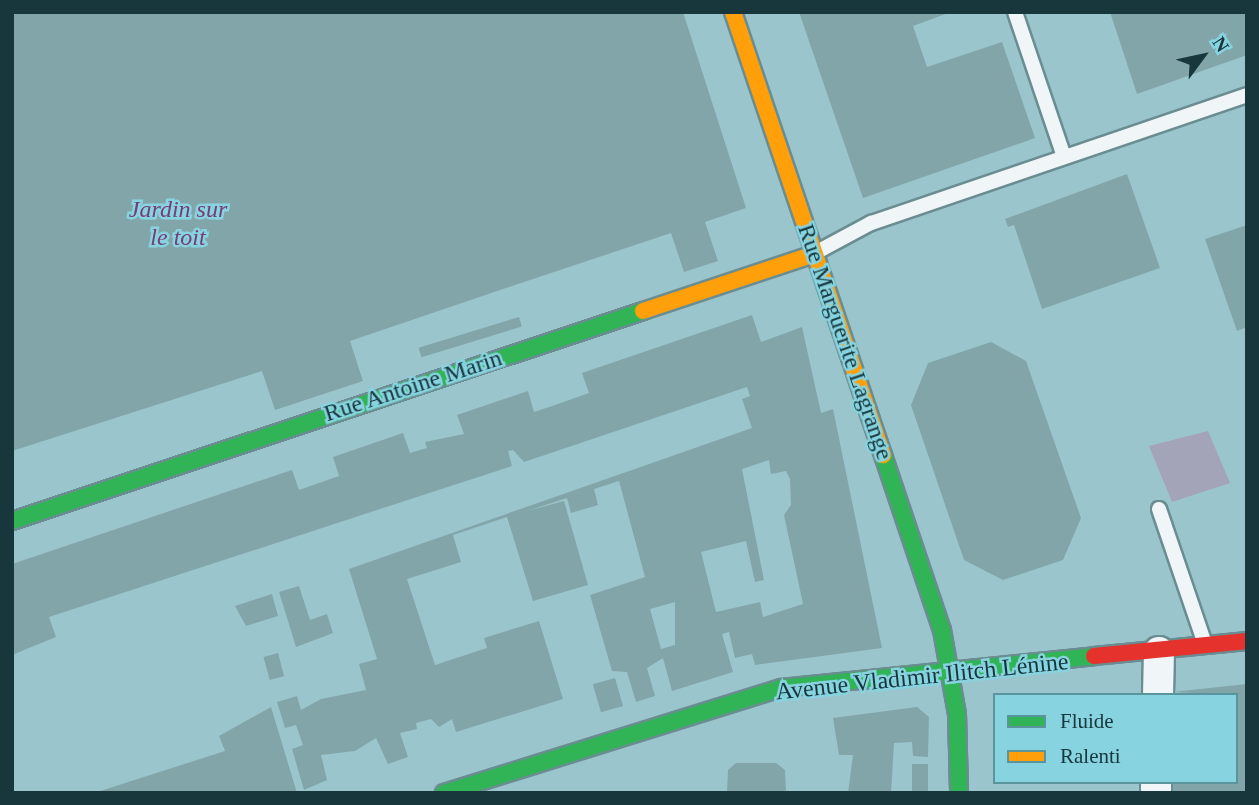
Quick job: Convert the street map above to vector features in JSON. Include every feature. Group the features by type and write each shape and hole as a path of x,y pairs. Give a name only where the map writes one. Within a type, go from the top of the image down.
{"street":[{"name":"Rue Marguerite Lagrange","path":"733,12 942,630 950,673 959,793"},
{"name":"Rue Antoine Marin","path":"12,521 814,254"},
{"name":"Avenue Vladimir Ilitch Lénine","path":"444,793 769,691 1247,641"},
{"path":"1158,693 1159,652"}],"lane":[{"path":"1015,12 1064,157"},
{"path":"814,254 871,222 1247,95"},
{"path":"1159,509 1206,647"}],"shaded area":[{"path":"1208,431 1230,483 1172,502 1149,446"}],"building":[{"path":"12,12 683,12 746,208 705,222 718,261 684,272 671,233 350,341 363,381 275,410 262,371 12,451"},
{"path":"799,12 951,12 913,26 927,67 1002,42 1035,138 863,198"},
{"path":"1110,12 1247,12 1247,55 1137,94"},
{"path":"1127,174 1160,268 1042,309 1014,225 1008,227 1005,219"},
{"path":"1247,225 1247,327 1237,331 1205,239"},
{"path":"752,315 761,342 802,327 821,413 833,409 882,648 755,665 752,654 735,658 729,632 722,634 733,672 672,691 663,658 647,668 655,696 636,702 627,672 612,671 590,595 645,577 619,481 594,489 598,505 571,513 567,498 527,511 564,501 588,585 533,601 507,517 453,535 461,562 407,579 435,665 487,648 484,638 539,621 563,699 456,732 452,719 439,727 431,719 416,723 417,729 400,733 408,757 388,764 376,738 355,751 321,755 327,780 304,790 292,749 303,745 296,725 285,728 277,702 297,696 301,710 321,699 366,690 359,664 377,659 349,569 752,428 742,399 750,396 747,387 524,462 513,450 508,451 512,466 49,617 56,637 12,655 12,564 292,470 299,490 339,476 333,457 403,433 410,453 427,448 425,442 464,434 457,415 528,391 534,412 589,393 582,373","holes":["769,460 771,474 786,471 790,479 791,505 784,515 803,604 763,617 760,602 716,612 701,552 746,541 755,582 764,580 742,469","675,602 675,645 661,649 650,609"]},
{"path":"519,317 522,327 422,357 419,348"},
{"path":"991,342 1026,361 1081,518 1063,560 1003,580 964,560 911,405 928,363"},
{"path":"299,586 310,620 327,614 333,633 296,647 279,592"},
{"path":"272,594 278,616 246,626 235,606"},
{"path":"278,653 284,676 270,680 264,657"},
{"path":"615,678 623,706 601,712 593,684"},
{"path":"1247,684 1247,793 1170,793 1170,784 1238,784 1238,693 1172,692"},
{"path":"271,707 297,793 94,793 225,751 219,736"},
{"path":"917,707 929,717 928,757 913,756 912,742 894,743 891,793 848,793 853,755 839,755 833,718"},
{"path":"736,763 776,763 785,770 786,793 727,793 728,770"},
{"path":"912,764 928,764 928,793 912,793"}],"traffic: fast":[{"path":"12,521 643,311"},
{"path":"883,455 942,630 957,714 959,793"},
{"path":"444,793 781,688 1094,656"}],"traffic: slow":[{"path":"733,12 883,455"},
{"path":"643,311 814,254"}],"traffic: jam":[{"path":"1094,656 1247,641"}],"park label":[{"name":"Jardin sur le toit","path":"178,224"}]}
